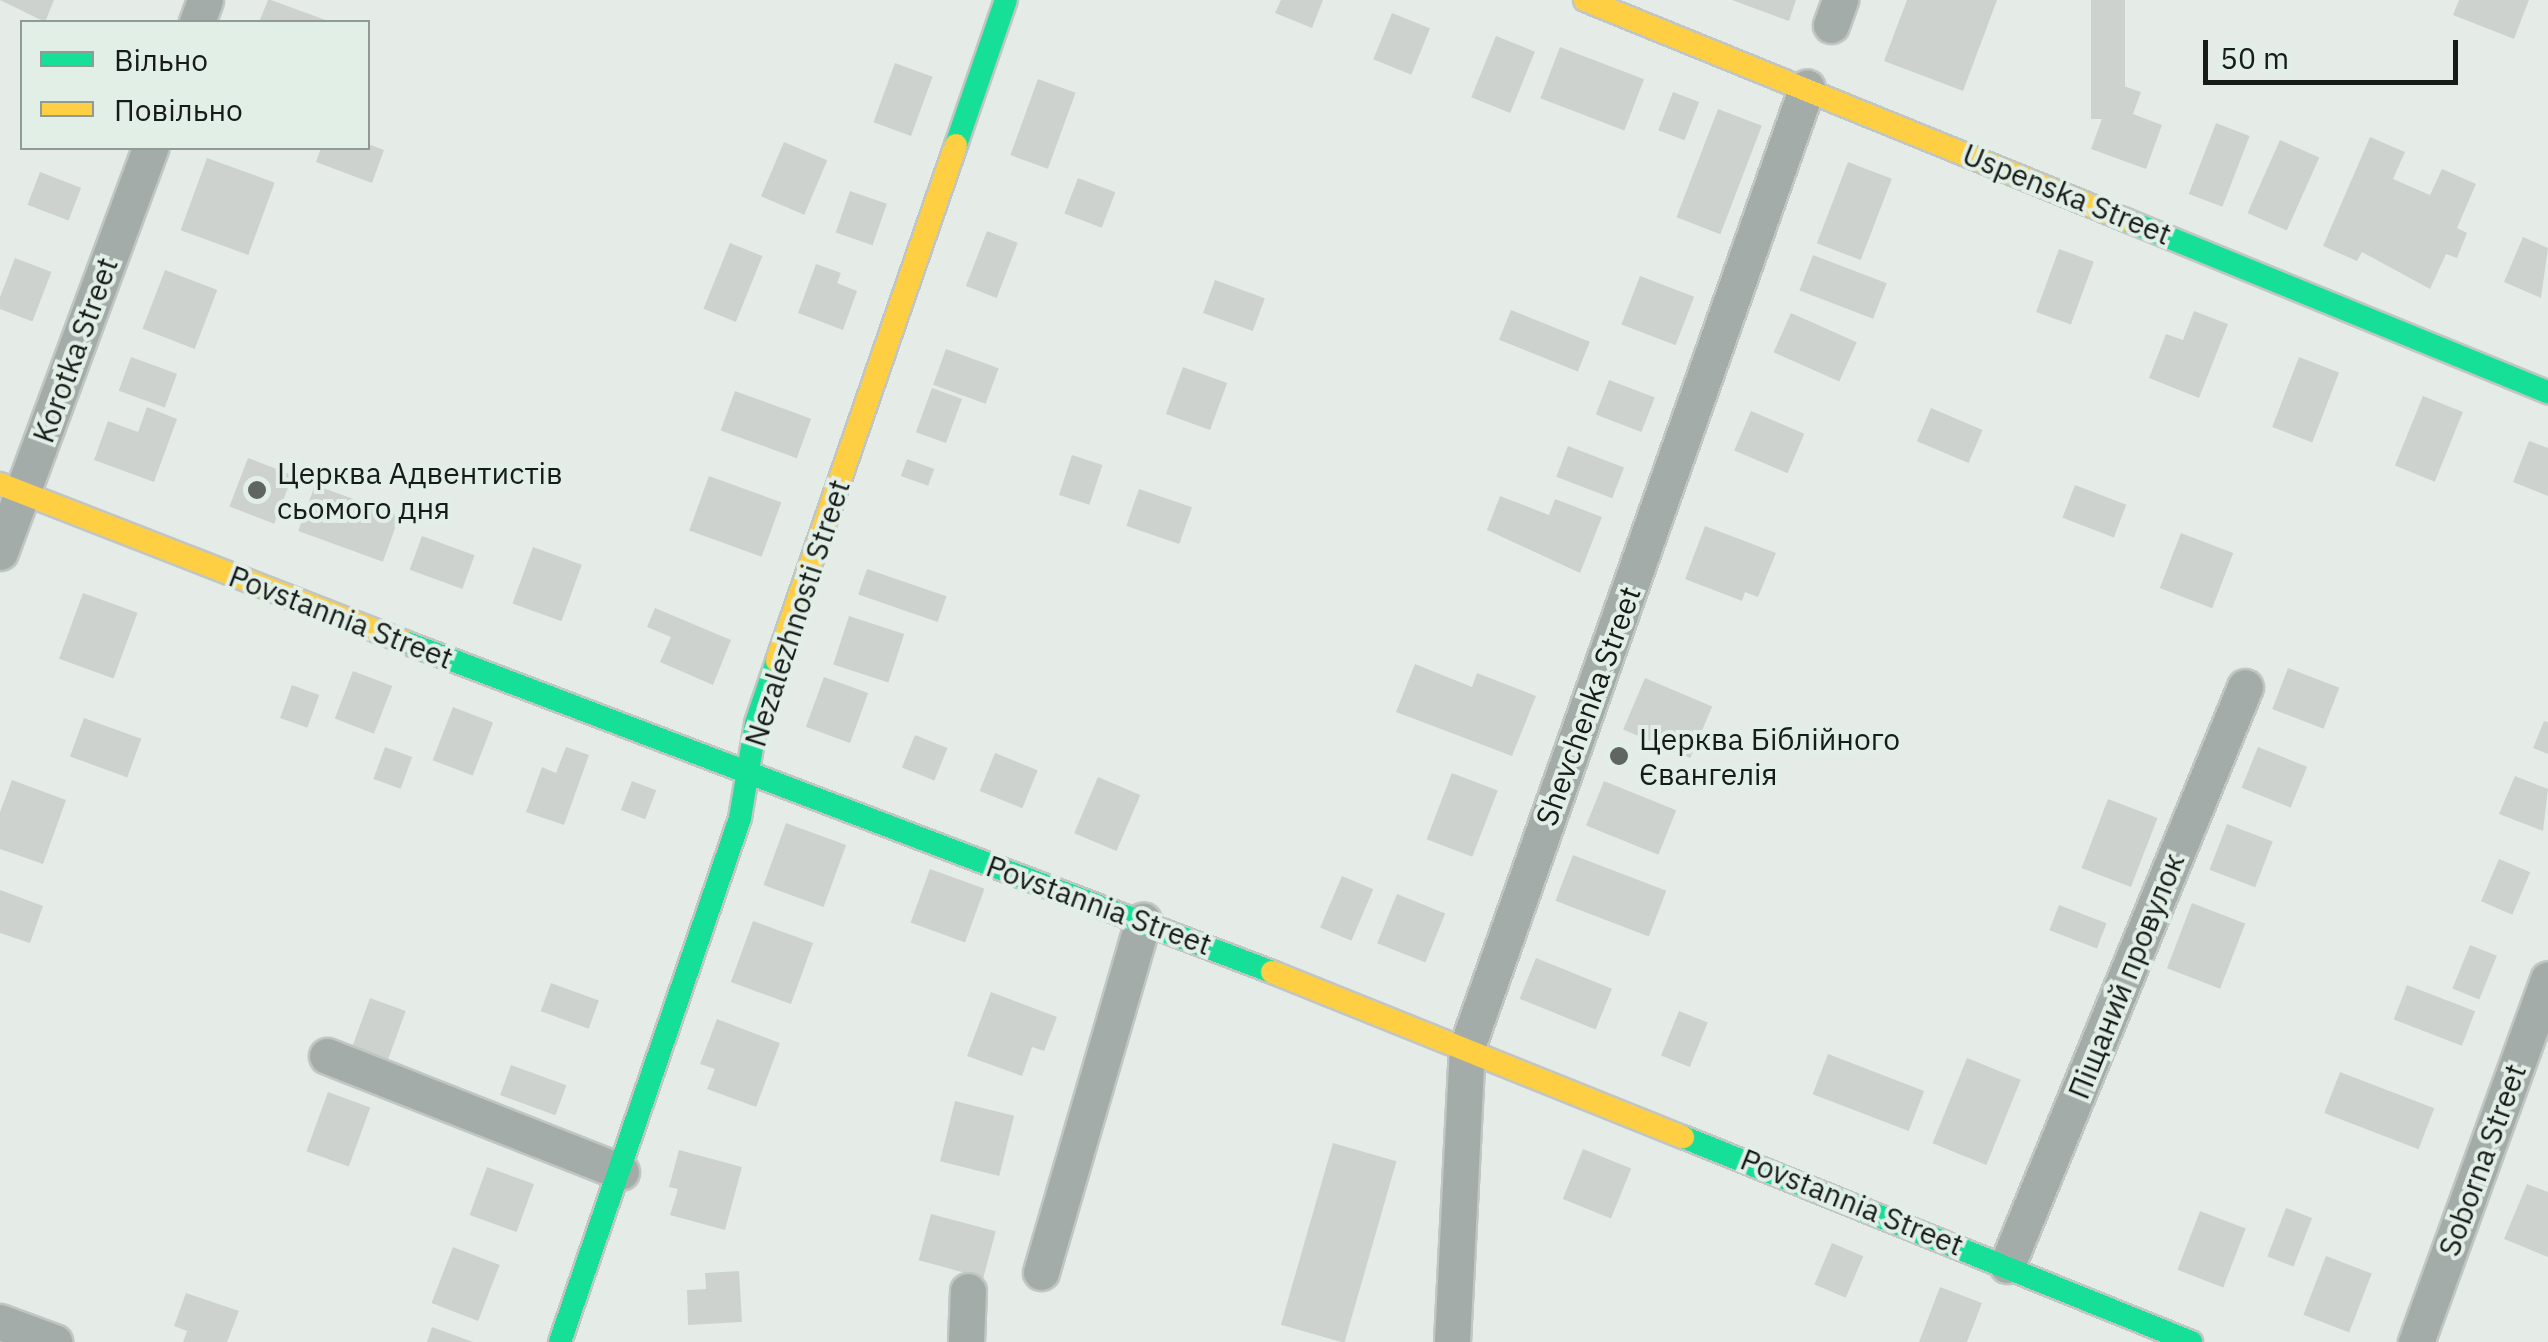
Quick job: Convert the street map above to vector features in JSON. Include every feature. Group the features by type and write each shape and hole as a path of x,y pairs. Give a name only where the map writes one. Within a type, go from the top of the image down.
{"street":[{"name":"Nezalezhnosti Street","path":"560,1342 740,818 756,723 1006,0"},
{"name":"Uspenska Street","path":"1585,0 1808,87 2548,392"},
{"name":"Shevchenka Street","path":"1452,1342 1467,1048 1808,87"},
{"name":"Korotka Street","path":"0,552 11,488 149,150"},
{"name":"Povstannia Street","path":"11,488 746,776 1144,920 2191,1342"},
{"name":"Піщаний провулок","path":"2007,1265 2245,687"},
{"path":"1041,1272 1144,920"},
{"name":"Soborna Street","path":"2416,1342 2548,979"},
{"path":"327,1056 620,1172"},
{"path":"966,1342 968,1291"},
{"path":"0,1322 54,1342"}],"building":[{"path":"0,0 54,0 46,20"},
{"path":"271,0 326,20 260,20"},
{"path":"1281,0 1323,0 1312,28 1275,13"},
{"path":"1732,0 1796,0 1789,21"},
{"path":"1907,0 1997,0 1963,91 1884,61"},
{"path":"2091,0 2125,0 2125,119 2091,119"},
{"path":"2459,0 2529,0 2514,39 2453,15"},
{"path":"1392,13 1430,28 1411,75 1373,59"},
{"path":"1496,36 1535,52 1510,113 1471,97"},
{"path":"1560,47 1644,79 1624,131 1540,98"},
{"path":"895,63 933,77 911,136 873,122"},
{"path":"1038,79 1076,93 1048,169 1010,155"},
{"path":"2115,83 2141,92 2133,114 2162,125 2146,169 2091,149"},
{"path":"1673,92 1699,102 1684,140 1658,130"},
{"path":"1718,109 1762,126 1720,234 1676,217"},
{"path":"2216,123 2250,136 2222,207 2189,194"},
{"path":"2370,137 2405,152 2393,179 2430,195 2442,169 2476,184 2457,228 2467,233 2457,258 2446,254 2430,289 2362,252 2357,261 2323,246"},
{"path":"2280,140 2319,157 2287,231 2247,213"},
{"path":"784,142 827,160 804,215 761,196"},
{"path":"370,145 384,150 372,183 316,162 320,150 370,150"},
{"path":"207,158 275,183 248,255 181,230"},
{"path":"1848,162 1892,179 1861,260 1817,243"},
{"path":"40,172 81,188 69,220 27,205"},
{"path":"1078,178 1115,192 1102,228 1064,213"},
{"path":"850,191 887,204 873,245 836,233"},
{"path":"987,231 1018,243 997,298 966,286"},
{"path":"2523,237 2548,248 2541,298 2504,282"},
{"path":"730,243 762,256 736,322 703,309"},
{"path":"2059,249 2094,262 2071,325 2036,312"},
{"path":"1813,255 1887,283 1873,319 1799,290"},
{"path":"15,258 51,272 32,321 0,309 0,297"},
{"path":"816,264 841,273 837,283 857,291 843,330 798,313"},
{"path":"165,270 217,290 195,349 142,329"},
{"path":"1640,276 1694,297 1676,345 1621,325"},
{"path":"1215,280 1265,298 1253,331 1203,313"},
{"path":"1511,310 1590,342 1578,372 1499,340"},
{"path":"2194,311 2228,324 2199,398 2149,378 2166,334 2183,340"},
{"path":"1791,313 1857,342 1839,382 1774,352"},
{"path":"946,349 999,368 986,404 933,385"},
{"path":"131,357 177,374 165,408 119,391"},
{"path":"2299,357 2339,372 2312,442 2272,427"},
{"path":"1183,367 1227,383 1210,430 1166,414"},
{"path":"1609,380 1655,398 1641,432 1596,415"},
{"path":"932,388 962,399 946,443 916,432"},
{"path":"735,391 811,419 797,458 721,430"},
{"path":"2423,396 2463,412 2435,482 2395,466"},
{"path":"147,407 177,419 154,482 94,460 108,421 138,432"},
{"path":"1931,408 1983,430 1968,463 1917,441"},
{"path":"1751,411 1804,434 1788,473 1734,451"},
{"path":"2529,441 2548,448 2548,496 2513,482"},
{"path":"1568,446 1624,468 1612,498 1556,477"},
{"path":"1072,455 1102,465 1089,505 1059,495"},
{"path":"248,458 293,475 274,524 229,507"},
{"path":"907,459 934,469 928,486 901,476"},
{"path":"709,476 781,502 762,557 689,531"},
{"path":"315,485 400,516 383,562 298,531"},
{"path":"2075,485 2126,505 2114,537 2062,518"},
{"path":"1139,489 1192,507 1179,544 1126,526"},
{"path":"1500,496 1549,515 1555,499 1602,517 1580,573 1487,530"},
{"path":"1705,526 1776,553 1758,597 1745,592 1742,601 1685,579"},
{"path":"2181,533 2233,553 2212,608 2160,588"},
{"path":"422,536 475,555 462,589 410,570"},
{"path":"533,547 582,565 561,621 512,603"},
{"path":"867,569 946,596 938,622 858,595"},
{"path":"83,593 138,613 114,679 59,659"},
{"path":"655,608 731,640 713,685 660,662 671,637 647,627"},
{"path":"849,616 904,634 888,682 833,665"},
{"path":"1415,664 1472,687 1477,673 1536,696 1512,756 1396,712"},
{"path":"2288,668 2339,688 2324,729 2272,709"},
{"path":"353,671 392,686 374,734 335,719"},
{"path":"824,677 868,693 850,743 806,727"},
{"path":"1645,678 1712,707 1690,758 1623,730"},
{"path":"292,685 319,695 307,728 280,718"},
{"path":"453,707 493,722 473,776 433,760"},
{"path":"84,718 141,739 127,777 70,757"},
{"path":"2544,721 2548,722 2548,754 2533,748"},
{"path":"915,735 947,748 934,781 902,767"},
{"path":"385,747 412,757 401,789 373,779"},
{"path":"566,747 589,755 564,825 526,812 542,767 556,773"},
{"path":"2258,747 2307,767 2291,808 2242,788"},
{"path":"995,753 1038,770 1022,808 980,791"},
{"path":"1452,773 1498,791 1472,857 1427,839"},
{"path":"2515,776 2548,789 2543,831 2499,814"},
{"path":"1098,777 1140,795 1117,851 1074,833"},
{"path":"12,780 66,800 43,864 0,849 0,812"},
{"path":"632,781 656,790 645,819 621,810"},
{"path":"1604,781 1676,810 1658,855 1586,826"},
{"path":"2108,799 2157,818 2131,887 2081,868"},
{"path":"786,823 846,845 824,907 763,885"},
{"path":"2227,824 2273,842 2255,887 2209,870"},
{"path":"1573,855 1666,891 1649,937 1555,901"},
{"path":"2499,859 2530,872 2512,915 2481,901"},
{"path":"930,869 985,889 965,942 911,923"},
{"path":"1342,876 1373,889 1351,941 1320,928"},
{"path":"0,890 43,906 30,943 0,933"},
{"path":"1397,894 1445,913 1425,963 1377,943"},
{"path":"2192,903 2245,923 2220,989 2167,968"},
{"path":"2059,905 2107,923 2097,948 2049,930"},
{"path":"753,921 813,943 791,1004 731,982"},
{"path":"2470,945 2497,956 2479,999 2452,989"},
{"path":"1536,958 1612,989 1596,1030 1520,999"},
{"path":"551,983 599,1000 589,1029 541,1011"},
{"path":"2407,985 2475,1011 2462,1046 2394,1020"},
{"path":"991,992 1057,1017 1044,1051 1032,1047 1022,1076 967,1056"},
{"path":"370,998 406,1011 388,1060 352,1047"},
{"path":"1679,1011 1708,1023 1690,1067 1661,1056"},
{"path":"717,1019 780,1043 756,1107 707,1089 715,1069 700,1064"},
{"path":"1828,1054 1924,1091 1909,1131 1813,1094"},
{"path":"1967,1058 2021,1080 1986,1165 1933,1143"},
{"path":"511,1065 566,1085 555,1115 500,1095"},
{"path":"2340,1072 2434,1108 2419,1149 2324,1113"},
{"path":"328,1092 370,1107 349,1167 306,1151"},
{"path":"955,1101 1014,1116 999,1176 940,1161"},
{"path":"1333,1143 1396,1161 1345,1342 1281,1325"},
{"path":"1583,1149 1631,1168 1611,1219 1563,1199"},
{"path":"679,1150 742,1167 725,1230 670,1215 678,1189 669,1187"},
{"path":"487,1167 534,1184 517,1232 470,1215"},
{"path":"2527,1184 2548,1192 2548,1257 2504,1239"},
{"path":"2286,1208 2312,1218 2294,1267 2267,1257"},
{"path":"2200,1211 2246,1229 2223,1287 2177,1270"},
{"path":"931,1214 996,1231 983,1278 919,1260"},
{"path":"1832,1243 1863,1256 1846,1298 1814,1284"},
{"path":"453,1247 500,1265 478,1321 431,1303"},
{"path":"2326,1256 2372,1274 2349,1332 2303,1315"},
{"path":"739,1271 742,1322 688,1325 687,1290 706,1289 705,1273"},
{"path":"1940,1287 1982,1303 1967,1342 1919,1342"},
{"path":"186,1293 239,1311 227,1342 183,1342 187,1331 174,1326"},
{"path":"432,1327 473,1342 427,1342"}],"traffic: fast":[{"path":"956,145 1006,0"},
{"path":"2126,220 2548,392"},
{"path":"402,641 1272,972"},
{"path":"560,1342 740,818 756,723 777,661"},
{"path":"1683,1137 2191,1342"}],"traffic: slow":[{"path":"1585,0 2126,220"},
{"path":"777,661 956,145"},
{"path":"0,484 402,641"},
{"path":"1272,972 1683,1137"}],"place":[{"name":"Церква Адвентистів сьомого дня","path":"257,490"},
{"name":"Церква Біблійного Євангелія","path":"1619,756"}]}
